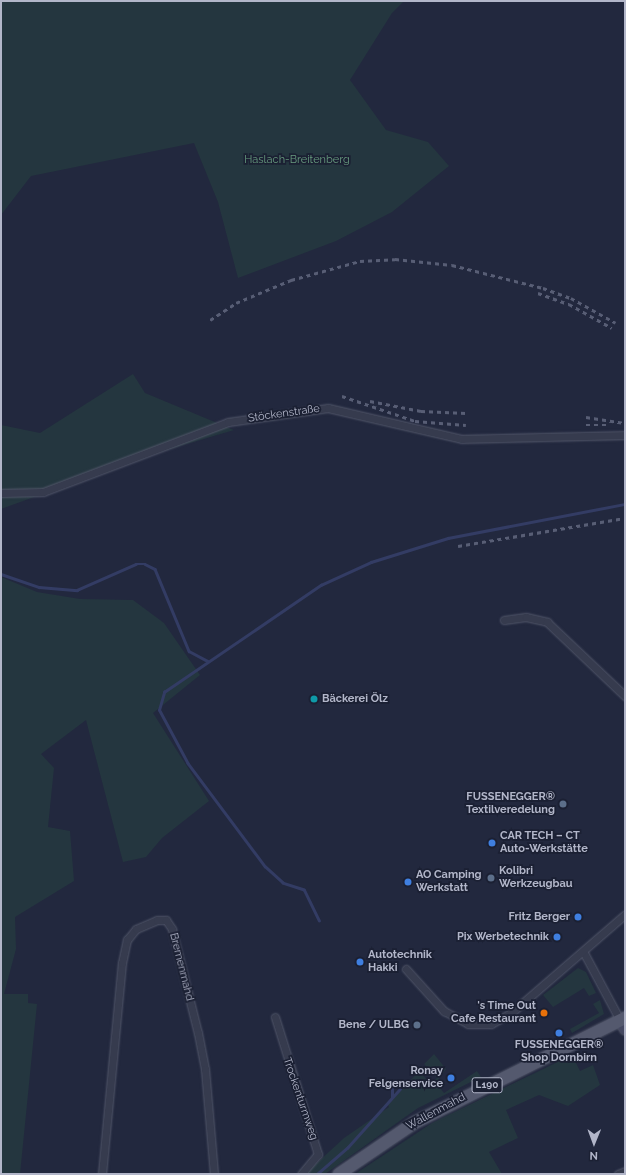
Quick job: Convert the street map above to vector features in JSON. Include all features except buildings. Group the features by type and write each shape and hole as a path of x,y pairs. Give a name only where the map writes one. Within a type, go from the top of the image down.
{"main road":[{"name":"Wallenmahd","path":"339,1174 414,1123 623,1022"}],"street":[{"name":"Stöckenstraße","path":"1,493 43,492 228,422 328,408 462,439 625,435"},
{"path":"504,620 526,617 547,622 625,696"},
{"path":"406,969 444,1011 468,1024 480,1026 511,1013 584,953 624,915"},
{"name":"Bremenmahd","path":"102,1174 122,963 127,940 136,929 157,920 166,920 172,929 201,1048 214,1174"},
{"path":"584,953 623,1022"},
{"name":"Trockenturmweg","path":"275,1017 318,1154 301,1174"},
{"path":"618,1174 625,1171"}],"green space":[{"name":"Haslach-Breitenberg","path":"1,1 404,1 392,13 350,80 386,130 428,142 449,166 392,212 336,241 238,278 218,202 194,143 31,176 1,215"},
{"path":"133,374 145,393 234,430 153,454 1,509 1,425 40,433"},
{"path":"1,577 37,592 80,599 133,600 164,623 200,675 153,713 209,801 162,838 146,857 123,862 86,720 41,754 54,768 48,827 70,831 74,881 15,917 16,949 4,994 28,994 28,1003 37,1004 20,1174 1,1174"},
{"path":"578,968 586,972 596,993 589,996 584,988 553,1007 543,995"},
{"path":"600,1000 604,1014 572,1033 570,1029 599,1013 593,1004"},
{"path":"434,1054 446,1069 436,1083 444,1093 477,1071 481,1077 418,1108 325,1174 305,1174 344,1138 389,1107 388,1105 419,1071 430,1083 437,1078 424,1064"},
{"path":"572,1055 580,1071 593,1065 600,1085 568,1106 539,1095 506,1110 518,1138 489,1152 502,1174 355,1174 432,1123"}],"waterway":[{"path":"319,921 304,890 283,883 265,867 188,764 159,710 164,692 321,585 371,562 448,538 625,504"},
{"path":"1,574 39,587 77,590 136,564 145,564 155,569 189,651 208,661"},
{"path":"392,1088 392,1097"},
{"path":"317,1174 347,1148 400,1089"}],"railway":[{"path":"210,320 236,303 291,280 360,261 395,259 452,265 543,288 571,298 616,323"},
{"path":"538,293 569,304 612,328"},
{"path":"342,396 415,421 466,425"},
{"path":"370,401 421,411 466,413"},
{"path":"586,417 625,423"},
{"path":"586,425 608,425"},
{"path":"458,546 625,518"}],"place":[{"name":"Bäckerei Ölz","path":"314,699"},
{"name":"FUSSENEGGER® Textilveredelung","path":"563,804"},
{"name":"CAR TECH – CT Auto-Werkstätte","path":"492,843"},
{"name":"Kolibri Werkzeugbau","path":"491,878"},
{"name":"AO Camping Werkstatt","path":"408,882"},
{"name":"Fritz Berger","path":"578,917"},
{"name":"Pix Werbetechnik","path":"557,937"},
{"name":"Autotechnik Hakki","path":"360,962"},
{"name":"'s Time Out Cafe Restaurant","path":"544,1013"},
{"name":"Bene / ULBG","path":"417,1025"},
{"name":"FUSSENEGGER® Shop Dornbirn","path":"559,1033"},
{"name":"Ronay Felgenservice","path":"451,1078"}]}
